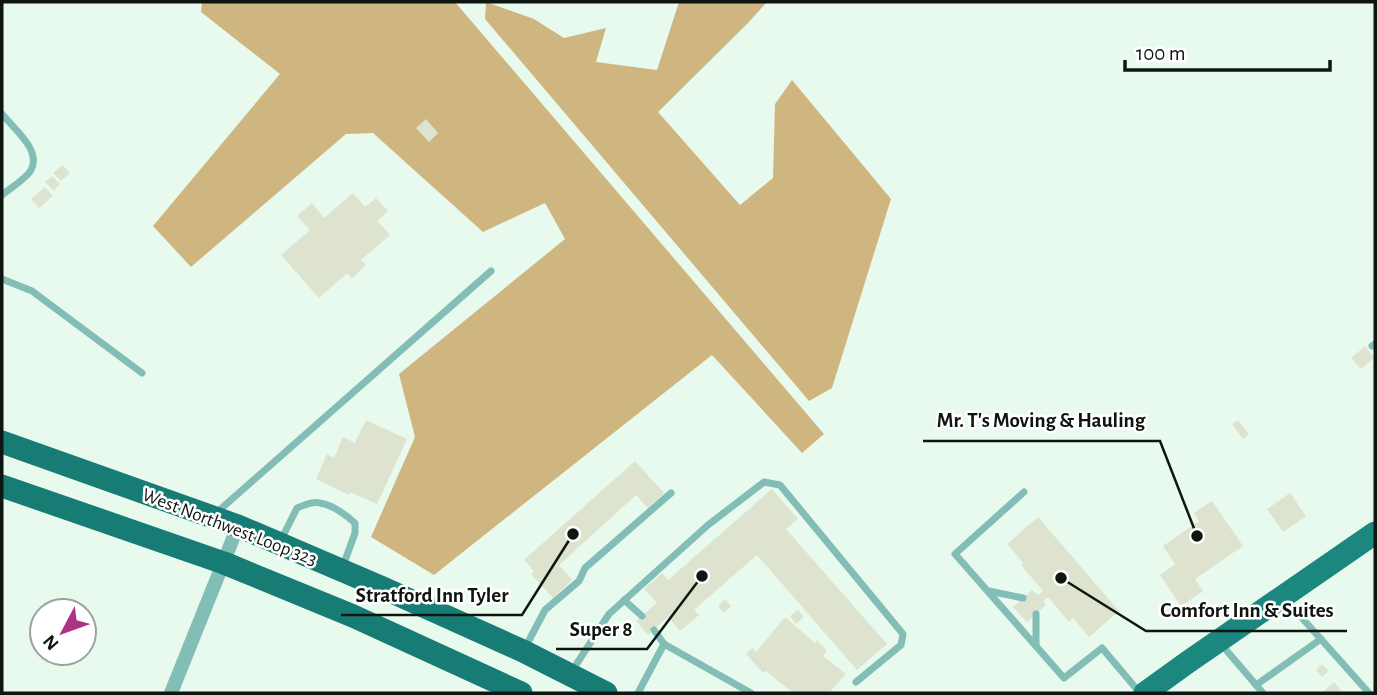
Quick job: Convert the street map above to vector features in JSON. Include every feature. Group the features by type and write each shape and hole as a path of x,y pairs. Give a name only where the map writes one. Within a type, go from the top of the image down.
{"highway":[{"name":"West Northwest Loop 323","path":"2,442 212,516 279,543 523,651 606,693"},
{"name":"West Northwest Loop 323","path":"2,486 223,563 353,616 521,693"}],"main road":[{"path":"1143,693 1375,533"}],"street":[{"path":"171,693 238,526"}],"lane":[{"path":"2,114 29,146 34,162 31,171 2,195"},
{"path":"212,516 491,271"},
{"path":"2,279 32,291 142,373"},
{"path":"570,674 609,614 708,525 764,482 780,485 903,634 901,645 856,682"},
{"path":"1024,492 955,554 1064,678 1101,648 1143,693"},
{"path":"523,651 545,610 579,581 585,568 671,493"},
{"path":"279,543 297,508 319,502 345,514 355,523 355,533 342,570"},
{"path":"988,591 1023,598"},
{"path":"1283,597 1369,693"},
{"path":"624,600 642,616"},
{"path":"1036,614 1036,646"},
{"path":"654,630 664,644 751,693"},
{"path":"1256,685 1321,639"},
{"path":"1218,641 1263,693"},
{"path":"638,693 664,644"}],"shaded area":[{"path":"202,2 455,2 824,434 802,453 712,355 434,575 371,537 415,437 399,374 565,239 545,203 483,232 373,133 346,134 191,267 153,226 280,74 201,12"},
{"path":"486,2 534,19 564,38 606,28 596,62 657,70 679,2 767,2 658,112 740,205 773,178 775,104 792,80 891,199 832,388 809,401 485,19"}],"building":[{"path":"426,119 438,133 429,142 416,128"},
{"path":"62,165 70,173 61,181 53,173"},
{"path":"52,176 60,184 54,191 45,182"},
{"path":"45,187 53,196 39,208 31,199"},
{"path":"353,193 365,207 376,198 388,211 377,221 390,235 361,260 366,265 352,278 347,273 319,298 281,255 310,230 297,216 312,203 324,218"},
{"path":"1365,346 1374,358 1361,369 1351,358"},
{"path":"366,420 407,439 377,504 350,492 349,495 316,479 327,454 334,458 343,437 355,443"},
{"path":"1238,420 1249,434 1243,439 1232,424"},
{"path":"635,461 664,493 648,508 636,495 559,565 572,580 553,598 531,574 534,571 524,560"},
{"path":"772,489 798,519 786,529 887,644 857,670 757,555 694,610 699,615 680,631 668,617 648,635 636,621 657,603 644,589 662,573 668,580"},
{"path":"1290,493 1306,516 1283,532 1267,509"},
{"path":"1212,501 1243,546 1195,579 1203,591 1181,606 1160,575 1175,564 1163,546 1199,521 1194,513"},
{"path":"1038,517 1119,611 1089,637 1073,618 1069,622 1048,597 1043,601 1046,605 1027,622 1013,607 1032,590 1038,595 1043,591 1007,544"},
{"path":"725,599 731,606 724,613 718,606"},
{"path":"798,610 804,617 796,624 790,616"},
{"path":"785,617 815,643 817,640 827,651 823,656 846,674 829,693 793,693 766,671 763,673 746,654 752,648 756,652"},
{"path":"1322,664 1329,671 1322,677 1316,670"},
{"path":"1334,682 1343,693 1321,693"}],"place":[{"name":"Stratford Inn Tyler","path":"573,534"},
{"name":"Mr. T's Moving & Hauling","path":"1197,536"},
{"name":"Super 8","path":"702,576"},
{"name":"Comfort Inn & Suites","path":"1061,578"}]}
